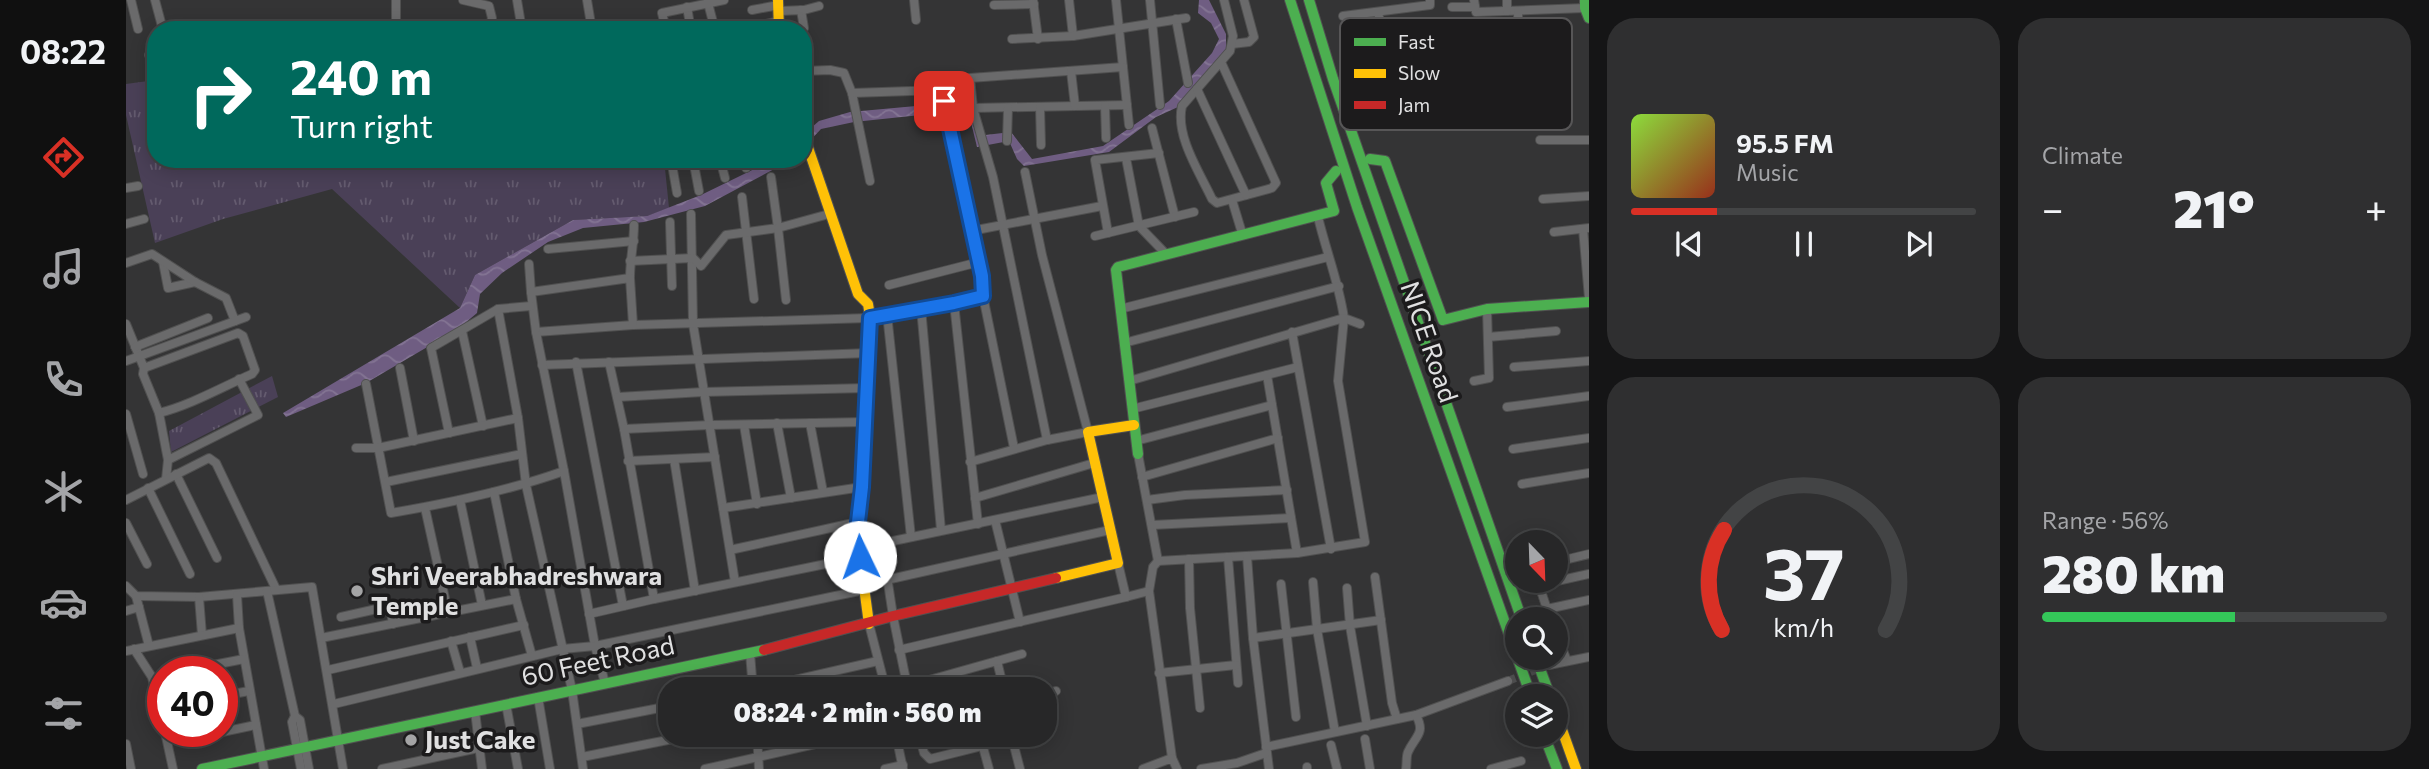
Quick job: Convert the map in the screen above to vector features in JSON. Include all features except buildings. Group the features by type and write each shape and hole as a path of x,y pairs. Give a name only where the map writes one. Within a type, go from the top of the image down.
{"main road":[{"name":"NICE Road","path":"1290,0 1361,219 1527,684"},
{"name":"NICE Road","path":"1310,0 1340,99"},
{"name":"NICE Road","path":"1351,130 1517,607"},
{"path":"1370,159 1385,161 1443,320 1486,309 1589,300"},
{"path":"812,160 859,294 868,304 870,318 858,522 869,624"},
{"path":"1138,454 1120,309 1116,270 1118,267 1334,211 1326,183 1336,171"},
{"path":"1118,563 1088,432 1134,425"},
{"name":"60 Feet Road","path":"232,769 331,740 338,742 750,653 1118,563"},
{"path":"1548,747 1556,769"},
{"path":"1568,747 1576,769"},
{"name":"60 Feet Road","path":"202,769 262,762"}],"street":[{"path":"131,0 138,29"},
{"path":"155,0 161,21"},
{"path":"396,0 396,21"},
{"path":"463,0 489,6 491,21"},
{"path":"517,0 520,21"},
{"path":"587,0 590,21"},
{"path":"664,21 662,13 724,0"},
{"path":"914,0 916,20"},
{"path":"1069,0 1073,36"},
{"path":"1116,0 1129,125"},
{"path":"1150,0 1160,105"},
{"path":"1222,62 1276,183 1272,188 1217,203 1212,199 1186,141 1181,110 1222,62 1233,44 1224,0"},
{"path":"1233,44 1249,42 1254,37 1244,0"},
{"path":"1369,0 1376,18"},
{"path":"1343,16 1375,12 1399,4 1430,5 1430,0"},
{"path":"1507,0 1507,10"},
{"path":"994,5 1033,2 1038,39"},
{"path":"708,3 713,21"},
{"path":"1452,7 1475,4 1476,12 1586,9"},
{"path":"752,10 779,13 819,6"},
{"path":"687,8 689,21"},
{"path":"802,10 803,21"},
{"path":"1518,11 1518,18"},
{"path":"762,21 779,13"},
{"path":"1013,39 1073,36 1181,19 1188,83"},
{"path":"1046,440 993,177 974,108 970,78 1123,67"},
{"path":"812,70 830,69 844,73 852,93 870,181"},
{"path":"1071,71 1075,106"},
{"path":"852,93 971,89"},
{"path":"1197,89 1246,195"},
{"path":"943,90 1014,448"},
{"path":"974,108 1127,105"},
{"path":"1105,106 1106,138"},
{"path":"1040,107 1041,145"},
{"path":"1007,141 1008,108"},
{"path":"1152,128 1175,217"},
{"path":"1540,140 1589,140"},
{"path":"1108,233 1095,160 1159,153"},
{"path":"1126,158 1139,226 1165,253"},
{"path":"673,168 677,193"},
{"path":"695,168 699,191"},
{"path":"722,168 724,178"},
{"path":"971,462 1014,448 1088,432 1034,219 1025,172"},
{"path":"771,177 786,300"},
{"path":"126,188 138,186"},
{"path":"1543,200 1589,196"},
{"path":"742,197 754,299"},
{"path":"1232,200 1242,233"},
{"path":"971,231 1102,206"},
{"path":"1095,236 1194,212"},
{"path":"691,214 693,324 735,582"},
{"path":"630,261 693,258 701,266 726,235 778,228 829,214"},
{"path":"1177,769 1172,758 1149,591 1153,567 1158,561 1297,553 1365,542 1338,381 1344,318 1339,286 1318,217"},
{"path":"126,224 144,219"},
{"path":"670,222 673,286"},
{"path":"633,325 630,261 634,225"},
{"path":"1554,232 1586,229 1589,300"},
{"path":"548,249 634,241"},
{"path":"126,263 152,254 226,298 235,321"},
{"path":"1120,309 1328,257"},
{"path":"163,262 168,288 195,282"},
{"path":"889,285 979,262"},
{"path":"529,264 531,306 595,646 605,683"},
{"path":"531,292 630,278"},
{"path":"1124,342 1339,286"},
{"path":"536,331 633,325 870,318 983,296"},
{"path":"954,303 978,524"},
{"path":"449,433 430,348 498,309 531,306"},
{"path":"921,308 941,530"},
{"path":"498,309 518,418 526,485 572,690 583,769"},
{"path":"1474,381 1489,378 1486,309"},
{"path":"887,314 911,537"},
{"path":"126,361 246,317"},
{"path":"135,347 208,318"},
{"path":"1129,381 1344,318 1360,324"},
{"path":"126,324 159,413 168,460 166,479"},
{"path":"462,331 483,425"},
{"path":"1488,337 1556,331"},
{"path":"1292,332 1331,549"},
{"path":"144,368 238,333 243,337 255,370 239,380 172,410 159,413"},
{"path":"542,365 869,353"},
{"path":"1514,367 1589,361"},
{"path":"576,362 623,606"},
{"path":"609,362 618,397 654,599"},
{"path":"1132,409 1298,367"},
{"path":"400,368 414,441"},
{"path":"1267,375 1297,553"},
{"path":"168,460 258,415 239,380"},
{"path":"366,384 391,513 526,485 564,471"},
{"path":"618,397 867,388"},
{"path":"1507,407 1589,396"},
{"path":"1136,441 1272,405"},
{"path":"126,414 143,474"},
{"path":"356,447 378,448 518,418"},
{"path":"624,429 864,422"},
{"path":"777,423 791,498"},
{"path":"810,424 823,492"},
{"path":"744,425 758,505"},
{"path":"1513,449 1589,438"},
{"path":"1142,477 1278,439"},
{"path":"386,482 522,454"},
{"path":"1138,454 1158,561"},
{"path":"628,461 715,457"},
{"path":"126,500 209,458 216,463 272,590 295,716 292,722 309,769"},
{"path":"674,459 695,591"},
{"path":"975,498 1094,463"},
{"path":"1522,485 1589,473"},
{"path":"176,474 217,558"},
{"path":"723,508 758,505 862,487"},
{"path":"148,488 190,574"},
{"path":"1147,500 1185,495 1287,490"},
{"path":"494,492 516,598 532,656"},
{"path":"905,677 886,580 883,550 893,541 1103,497"},
{"path":"460,500 482,605"},
{"path":"425,508 448,612"},
{"path":"1152,525 1292,518"},
{"path":"995,520 1020,622"},
{"path":"730,550 858,522"},
{"path":"126,523 146,564"},
{"path":"886,580 1110,530"},
{"path":"1568,559 1589,554"},
{"path":"1247,556 1253,638 1269,769"},
{"path":"589,614 860,557"},
{"path":"1228,557 1238,683"},
{"path":"1189,559 1189,608 1200,708"},
{"path":"1118,563 1126,597"},
{"path":"1568,577 1589,573"},
{"path":"1375,577 1392,703 1397,719"},
{"path":"1313,582 1317,629 1335,732"},
{"path":"1281,584 1296,717"},
{"path":"126,586 136,596 149,646"},
{"path":"136,596 200,597 312,587 343,769"},
{"path":"1347,588 1350,626 1367,726"},
{"path":"334,704 562,649 595,646 864,590"},
{"path":"899,650 1149,591"},
{"path":"237,595 239,628 262,762"},
{"path":"200,597 202,635"},
{"path":"321,638 516,598"},
{"path":"1556,607 1589,600"},
{"path":"341,617 390,606 393,624"},
{"path":"126,611 139,607"},
{"path":"1253,638 1381,620"},
{"path":"869,624 882,677"},
{"path":"328,670 524,625"},
{"path":"147,671 130,650 239,628"},
{"path":"470,637 477,668"},
{"path":"451,642 460,672"},
{"path":"750,653 751,677"},
{"path":"944,677 1022,654"},
{"path":"1568,661 1589,657"},
{"path":"238,660 244,659"},
{"path":"806,677 877,661"},
{"path":"997,661 1001,677"},
{"path":"1159,673 1236,665"},
{"path":"1201,769 1237,766 1266,750 1416,715 1508,681"},
{"path":"238,693 250,691"},
{"path":"538,697 550,769"},
{"path":"506,704 519,769"},
{"path":"577,724 658,708"},
{"path":"475,711 482,769"},
{"path":"1406,769 1407,753 1420,736 1420,723 1416,715"},
{"path":"238,728 256,725"},
{"path":"1365,739 1370,769"},
{"path":"582,758 658,742"},
{"path":"126,744 131,769"},
{"path":"1331,745 1337,769"},
{"path":"168,747 173,769"},
{"path":"758,747 759,769"},
{"path":"705,769 802,747"},
{"path":"885,769 903,767 899,747"},
{"path":"922,747 930,759 983,747 989,769"},
{"path":"1014,747 1020,769"},
{"path":"382,769 478,748"},
{"path":"301,750 301,769"},
{"path":"1143,769 1172,758"},
{"path":"1491,769 1521,761"}],"green space":[{"path":"147,81 147,168 665,168 669,208 647,216 573,220 475,275 460,308 332,189 223,219 155,243 126,115 126,84"},
{"path":"272,376 278,397 171,452 169,431"}],"water":[{"path":"1199,0 1209,0 1226,34 1226,52 1178,107 1156,117 1109,152 1024,166 1017,159 1009,141 977,147 968,110 854,122 821,129 812,138 812,127 819,121 850,112 969,104 977,136 1011,132 1032,159 1103,146 1169,101 1212,53 1219,39 1211,23 1198,13"},
{"path":"756,168 776,168 705,206 644,222 583,228 548,242 502,273 480,294 477,313 458,329 366,383 286,417 283,413 460,308 475,275 573,220 647,216 701,195"}],"tunnel":[{"path":"1508,681 1536,670"}],"traffic: fast":[{"path":"1290,0 1357,207 1527,684"},
{"path":"1309,0 1340,99"},
{"path":"1585,0 1589,18"},
{"path":"1351,130 1517,607"},
{"path":"1370,159 1385,161 1443,320 1487,309 1589,302"},
{"path":"1138,454 1116,270 1118,267 1334,211 1326,183 1336,171"},
{"path":"202,769 764,650"},
{"path":"1540,670 1546,684"},
{"path":"1549,747 1557,769"}],"traffic: slow":[{"path":"778,0 779,21"},
{"path":"812,159 858,294 868,304 869,310 862,487 858,522 869,624"},
{"path":"1056,578 1118,563 1088,432 1134,425"},
{"path":"1568,747 1576,769"}],"traffic: jam":[{"path":"764,650 893,616 1056,578"}],"place":[{"name":"Shri Veerabhadreshwara Temple","path":"357,591"},
{"name":"Just Cake","path":"411,740"}],"route":[{"path":"860,557 858,522 870,318 983,296 982,276 944,101"}]}
